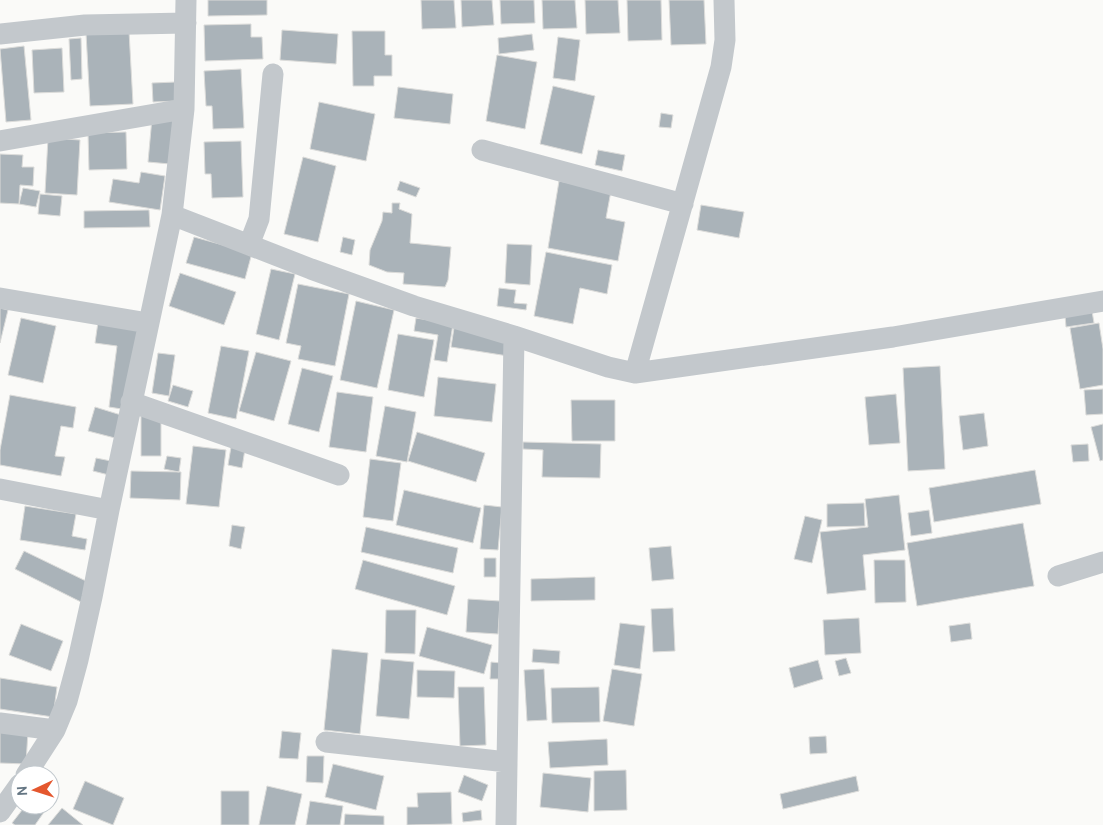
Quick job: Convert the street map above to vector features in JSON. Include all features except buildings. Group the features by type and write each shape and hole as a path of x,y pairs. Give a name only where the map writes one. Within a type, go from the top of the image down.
{"street":[{"path":"32,765 55,730 67,701 78,660 108,510 172,215 184,109 186,0"},
{"path":"635,373 721,67 725,40 724,0"},
{"path":"0,34 85,25 186,24"},
{"path":"250,245 259,219 273,74"},
{"path":"0,140 184,109"},
{"path":"482,150 683,204"},
{"path":"172,215 414,306 608,367 635,373 893,337 1103,301"},
{"path":"0,298 148,323"},
{"path":"506,825 514,336"},
{"path":"131,402 339,475"},
{"path":"0,489 108,510"},
{"path":"1058,576 1103,562"},
{"path":"0,723 55,730"},
{"path":"326,742 507,762"},
{"path":"0,812 10,798"}]}
